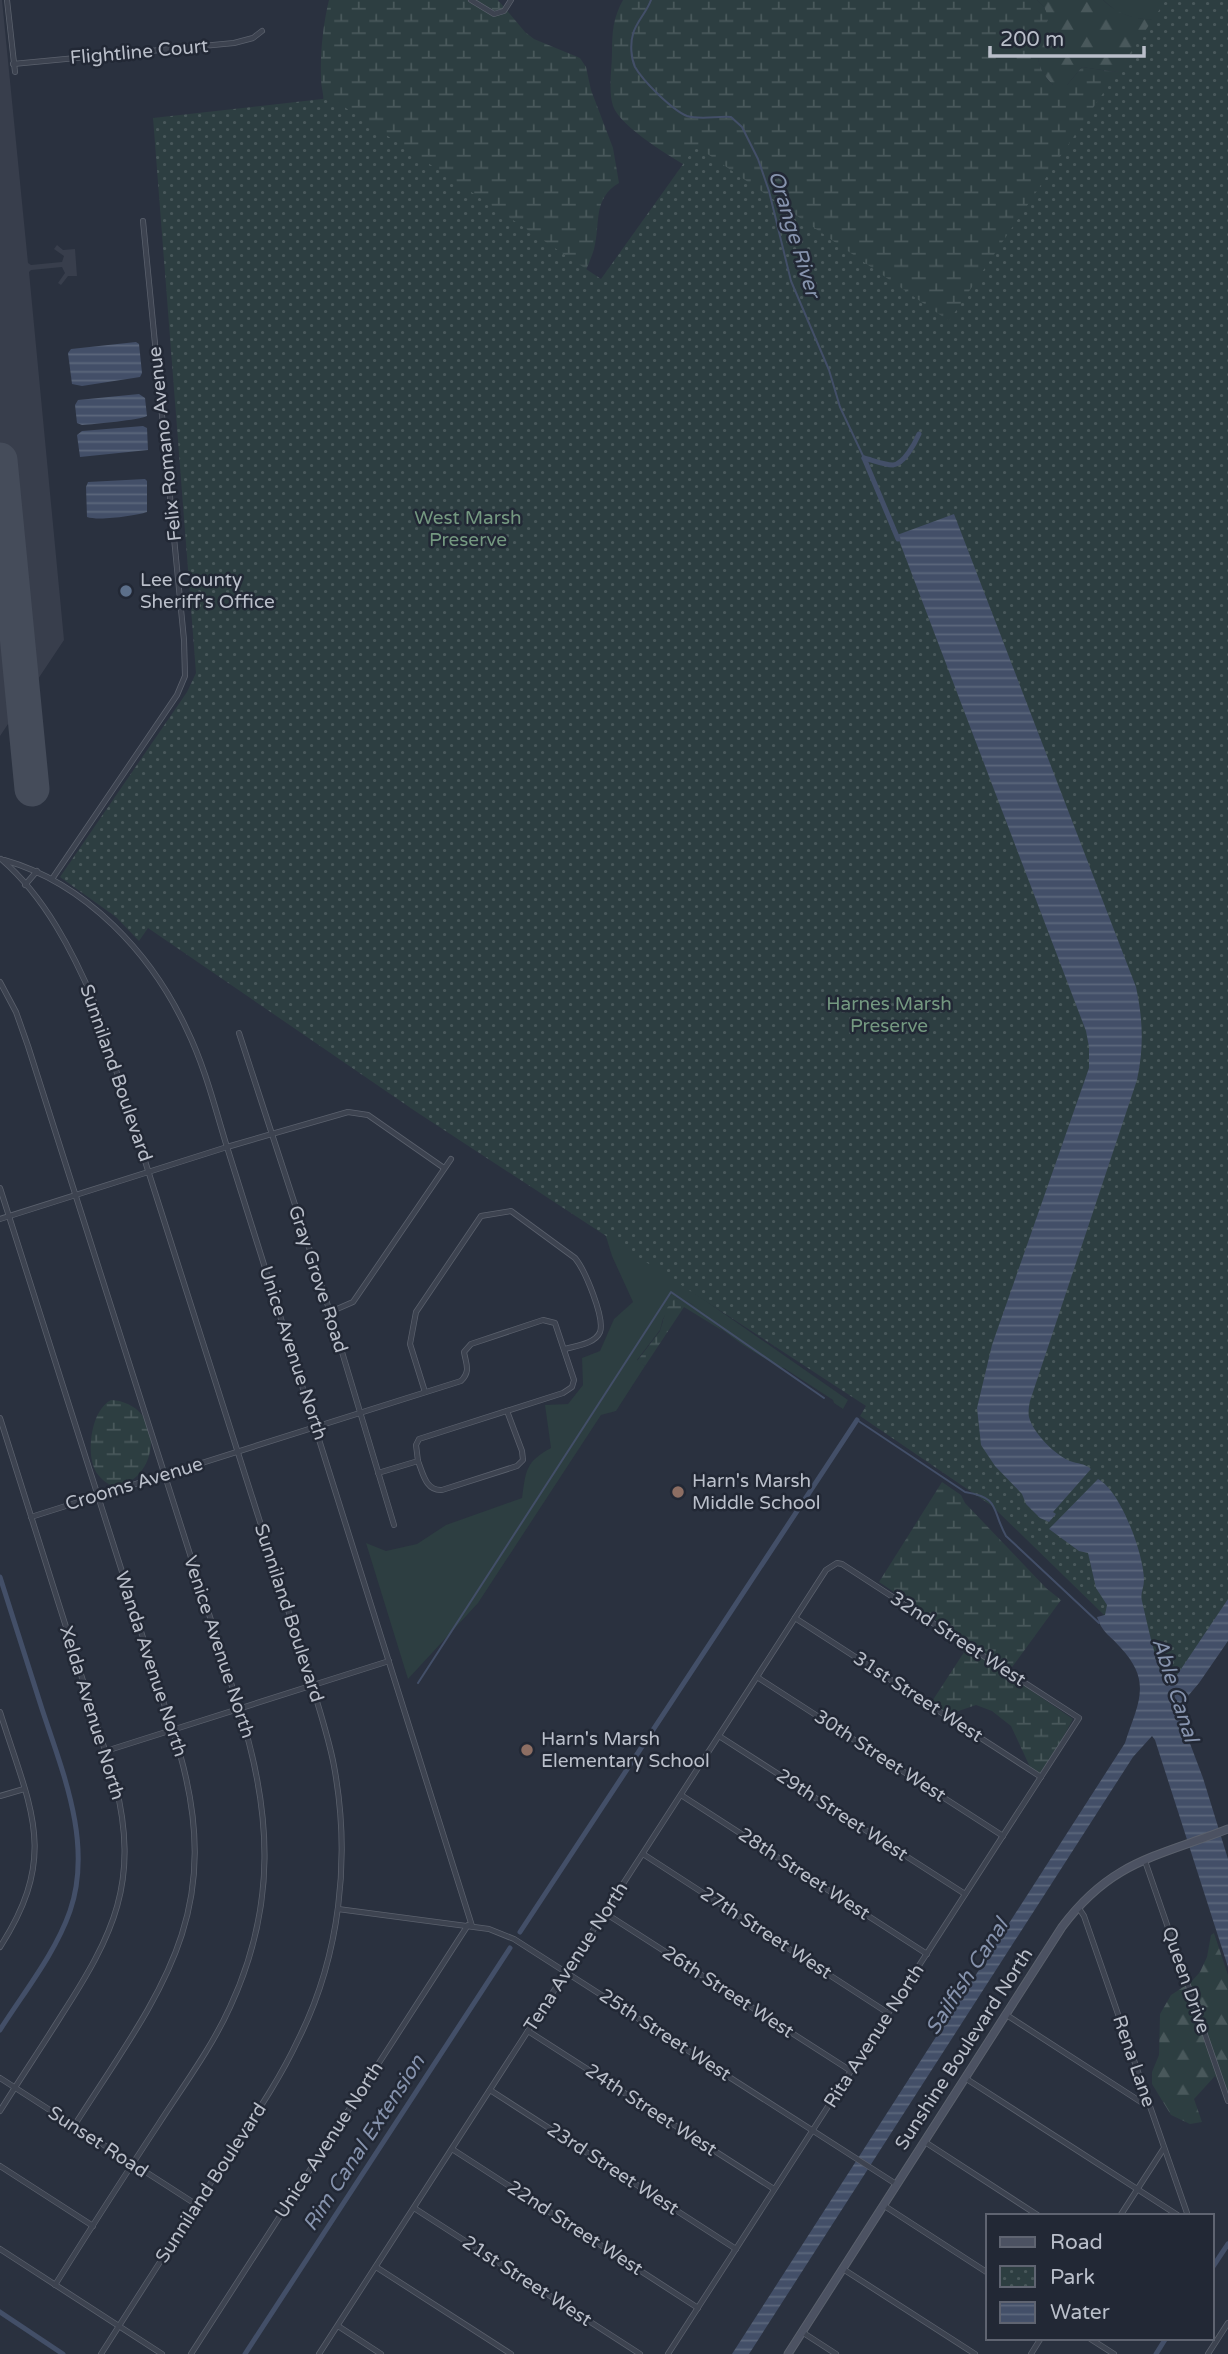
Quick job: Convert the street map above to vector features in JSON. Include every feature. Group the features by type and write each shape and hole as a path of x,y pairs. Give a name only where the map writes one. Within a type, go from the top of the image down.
{"street":[{"path":"7,0 15,72"},
{"path":"471,0 494,14 504,11 511,0"},
{"name":"Flightline Court","path":"13,64 234,43 253,38 262,31"},
{"name":"Felix Romano Avenue","path":"52,879 177,695 185,676 183,630 144,221"},
{"name":"Unice Avenue North","path":"1,860 37,871 52,879 119,931 158,978 188,1031 316,1426 470,1926 191,2354"},
{"name":"Sunniland Boulevard","path":"1,860 25,885 67,945 91,994 312,1685 328,1740 339,1795 342,1849 338,1909 323,1977 300,2038 274,2085 101,2354"},
{"path":"25,885 37,871"},
{"name":"Venice Avenue North","path":"0,982 25,1036 240,1708 254,1755 264,1811 264,1876 254,1938 244,1973 222,2023 55,2285"},
{"name":"Gray Grove Road","path":"239,1033 330,1312 394,1525"},
{"path":"0,1219 227,1147 348,1112 368,1115 444,1168"},
{"path":"330,1312 353,1302 451,1159"},
{"name":"Wanda Avenue North","path":"0,1188 173,1730 191,1795 195,1831 194,1877 188,1916 170,1970 155,1999 74,2126"},
{"path":"425,1392 410,1344 416,1312 481,1216 511,1212 575,1258 582,1267 600,1321 600,1332 594,1340 564,1349 574,1380 572,1387 563,1393 419,1439 416,1445 418,1461 429,1486 434,1490 442,1490 517,1466 523,1460 522,1451 507,1411"},
{"name":"Crooms Avenue","path":"31,1517 461,1381 468,1368 464,1352 471,1344 543,1320 555,1323 564,1349"},
{"name":"Xelda Avenue North","path":"0,1418 106,1751 120,1800 125,1838 124,1872 116,1912 105,1943 92,1968 0,2110"},
{"path":"378,1473 418,1461"},
{"name":"Tena Avenue North","path":"319,2354 825,1570 836,1563"},
{"name":"32nd Street West","path":"836,1563 842,1564 1079,1718"},
{"name":"31st Street West","path":"795,1618 1041,1777"},
{"path":"106,1751 388,1661"},
{"name":"30th Street West","path":"757,1676 1003,1836"},
{"path":"0,1712 35,1833 33,1877 22,1910 0,1947"},
{"name":"Rita Avenue North","path":"668,2354 1079,1718"},
{"name":"29th Street West","path":"719,1736 965,1894"},
{"path":"0,1796 24,1788"},
{"name":"28th Street West","path":"681,1795 927,1954"},
{"name":"Sunshine Boulevard North","path":"788,2354 1005,2014 1078,1906 1120,1871 1144,1859 1225,1830"},
{"name":"27th Street West","path":"643,1854 888,2013"},
{"name":"Queen Drive","path":"1144,1859 1228,2101"},
{"name":"Rena Lane","path":"1078,1906 1084,1916 1187,2214"},
{"name":"25th Street West","path":"338,1909 470,1926 507,1935 896,2184"},
{"name":"26th Street West","path":"605,1913 851,2071"},
{"path":"1005,2014 1140,2102 1148,2102"},
{"name":"24th Street West","path":"528,2031 774,2189"},
{"name":"Sunset Road","path":"0,2078 197,2205"},
{"path":"964,2078 1176,2214"},
{"name":"23rd Street West","path":"490,2090 736,2249"},
{"path":"923,2141 1036,2214"},
{"path":"1121,2214 1164,2148"},
{"name":"22nd Street West","path":"452,2149 698,2308"},
{"path":"0,2166 93,2226"},
{"path":"883,2205 986,2272"},
{"name":"21st Street West","path":"414,2208 640,2354"},
{"path":"0,2249 162,2354"},
{"path":"376,2267 510,2354"},
{"path":"841,2268 975,2354"},
{"path":"1208,2354 1228,2323"},
{"path":"338,2326 381,2354"},
{"path":"802,2332 835,2354"},
{"path":"1221,2333 1228,2338"},
{"path":"1093,2340 1114,2354"}],"shaded area":[{"path":"0,0 28,263 62,262 64,256 54,249 57,245 63,250 75,249 77,276 68,276 61,285 58,283 65,273 62,267 29,272 64,640 0,736"}],"green space":[{"path":"329,0 498,0 534,39 580,58 586,67 591,90 613,148 619,183 610,189 601,204 594,249 586,270 323,107 322,49"},
{"path":"623,0 1037,0 1049,18 1041,36 1039,61 1041,69 1053,85 1067,85 1082,67 1115,72 1137,67 934,366 693,170 649,142 618,114 613,106 611,93 612,38 615,19"},
{"path":"1037,0 1103,0 1116,10 1131,16 1163,20 1137,67 1115,72 1082,67 1067,85 1053,85 1041,69 1039,61 1039,45 1048,18 1044,7"},
{"path":"1103,0 1209,0 1164,20 1152,20 1117,12"},
{"path":"1166,0 1228,0 1228,1615 1158,1703 1141,1651 992,1506 860,1416 866,1406 415,1111 148,928 139,941 116,917 60,877 187,692 196,673 153,118 331,98 601,279 696,146 949,321"},
{"path":"604,1230 848,1400 843,1409 784,1368 737,1341 690,1303 675,1298 660,1330 637,1360 645,1366 616,1411 601,1415 478,1603 408,1679 366,1543 386,1551 417,1544 446,1525 522,1498 528,1468 536,1458 551,1448 545,1405 568,1404 583,1385 582,1358 600,1351 614,1319 633,1302 612,1256"},
{"path":"675,1298 696,1306 723,1331 684,1307 645,1366 637,1361 660,1331 667,1308"},
{"path":"111,1400 128,1404 141,1414 148,1426 151,1441 149,1456 142,1470 131,1481 115,1487 97,1473 91,1453 95,1422 104,1405"},
{"path":"942,1482 961,1495 965,1503 1046,1588 1061,1600 1007,1674 1073,1719 1041,1778 1030,1767 1011,1726 992,1711 976,1705 944,1716 929,1706 970,1643 879,1582"},
{"path":"1214,1933 1228,1975 1228,2100 1215,2076 1194,2099 1202,2122 1190,2124 1171,2115 1152,2084 1152,2072 1159,2055 1160,2014 1171,1995 1191,1982 1200,1972 1207,1957 1211,1935"}],"water":[{"path":"136,342 139,344 142,373 140,377 82,386 72,384 68,353 71,349"},
{"path":"139,394 145,398 147,416 106,423 77,423 75,405 78,400"},
{"path":"143,426 147,428 148,450 80,457 77,435 82,431"},
{"path":"145,479 147,512 117,517 87,517 88,482"},
{"path":"954,514 1136,987 1140,1011 1142,1045 1137,1080 1030,1403 1031,1423 1045,1443 1064,1458 1091,1469 1053,1512 1056,1514 1049,1522 1040,1518 1026,1504 1022,1494 995,1466 981,1445 977,1408 992,1345 1089,1068 1089,1047 1086,1031 897,535"},
{"name":"Able Canal","path":"1098,1479 1115,1496 1136,1540 1143,1569 1142,1601 1164,1680 1171,1681 1175,1678 1228,1599 1228,1641 1177,1709 1203,1778 1228,1859 1228,1967 1152,1736 1133,1757 749,2354 732,2354 1125,1743 1140,1693 1137,1671 1099,1623 1097,1617 1105,1615 1107,1605 1096,1588 1088,1553 1079,1551 1049,1529"}],"waterway":[{"name":"Orange River","path":"651,0 632,38 631,51 635,67 644,80 681,113 697,118 731,117 742,127 758,159 769,191 791,281 829,370 840,407 864,458"},
{"path":"864,458 897,464 909,453 919,434"},
{"path":"864,458 898,539"},
{"path":"418,1683 671,1292 824,1398"},
{"path":"857,1420 965,1492 990,1501 1006,1536 1099,1623"},
{"name":"Rim Canal Extension","path":"520,1932 857,1420"},
{"path":"0,1577 66,1783 77,1835 78,1860 76,1886 64,1927 48,1958 0,2030"},
{"name":"Rim Canal Extension","path":"245,2354 510,1948"},
{"path":"1214,2265 1228,2244"},
{"path":"0,2312 63,2354"},
{"path":"1156,2354 1165,2340"}],"runway":[{"path":"0,460 32,789"}],"place":[{"name":"Lee County Sheriff's Office","path":"126,591"},
{"name":"Harn's Marsh Middle School","path":"678,1492"},
{"name":"Harn's Marsh Elementary School","path":"527,1750"}],"park label":[{"name":"West Marsh Preserve","path":"468,529"},
{"name":"Harnes Marsh Preserve","path":"889,1015"}],"water label":[{"name":"Sailfish Canal","path":"967,1977"}]}
